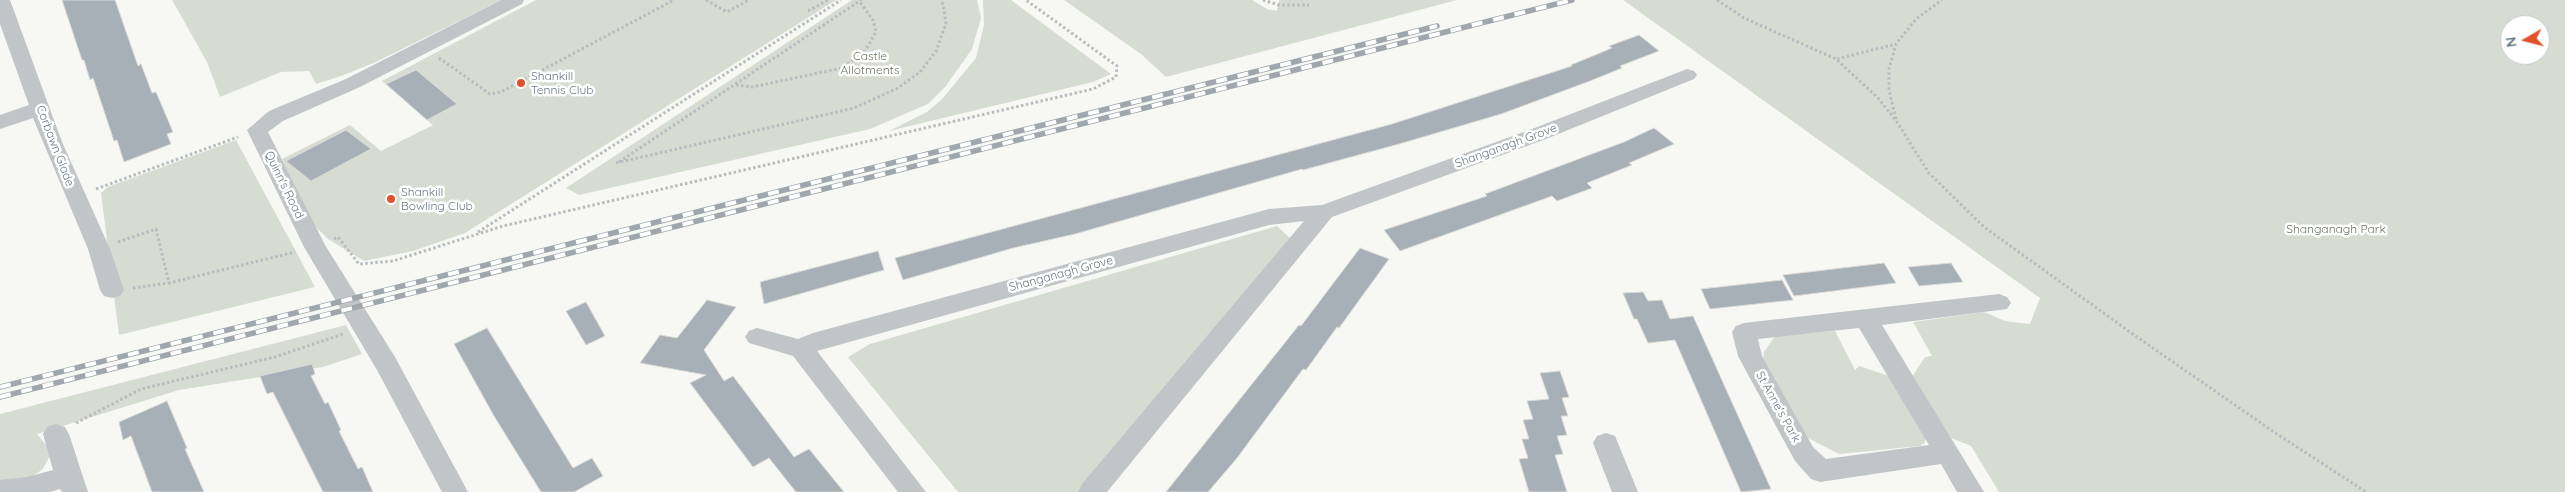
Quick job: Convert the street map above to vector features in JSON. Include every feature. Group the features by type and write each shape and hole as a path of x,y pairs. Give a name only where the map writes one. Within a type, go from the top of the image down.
{"street":[{"name":"Corbawn Glade","path":"1,0 75,197 99,249 112,290"},
{"path":"257,130 276,116 353,83 515,0"},
{"name":"Shanganagh Grove","path":"801,349 813,342 1269,217 1324,212 1539,134 1687,75"},
{"path":"0,122 40,108"},
{"name":"Quinn's Road","path":"257,130 315,247 386,364 455,492"},
{"path":"1091,492 1324,212"},
{"name":"St Anne's Park","path":"1947,453 1820,471 1804,454 1750,356 1744,332 1999,303"},
{"path":"1866,318 1971,492"},
{"path":"757,337 801,349 913,492"},
{"path":"0,491 71,484 56,434"},
{"path":"1606,443 1625,492"}],"path":[{"path":"434,55 490,94 501,92 674,0"},
{"path":"706,0 727,12 749,0"},
{"path":"808,11 828,0"},
{"path":"473,235 841,0"},
{"path":"736,85 752,87 842,68 865,51 876,32 873,20 860,1 616,163 854,108 898,88 920,72 936,51 946,24 943,4 940,0"},
{"path":"112,290 169,283 315,247 338,237 359,264 392,261 503,226 1093,89 1116,76 1117,66 1026,0"},
{"path":"1263,0 1279,5 1309,5"},
{"path":"1717,0 1744,18 1836,59 1878,98 1897,122 1929,173 1984,227 2153,349 2366,492"},
{"path":"1897,122 1889,90 1890,69 1896,44 1916,19 1942,0"},
{"path":"1836,59 1896,44"},
{"path":"75,197 257,130"},
{"path":"99,249 156,229 169,283"},
{"path":"56,434 141,390 275,357 363,326"}],"green space":[{"path":"172,0 501,0 376,62 344,75 316,84 309,71 281,72 220,97 207,62"},
{"path":"536,0 836,0 465,233 413,251 364,261 328,239 313,224 282,159 350,125 381,151 433,125 382,81"},
{"name":"Castle Allotments","path":"852,0 977,0 981,18 972,49 946,86 928,104 870,129 579,195 566,188"},
{"path":"983,0 1011,0 1111,74 1093,82 889,131 927,112 942,99 976,58 984,25"},
{"path":"1064,0 1252,0 1267,9 1277,11 1279,0 1457,0 1166,77 1141,54"},
{"name":"Shanganagh Park","path":"1623,0 2565,0 2565,492 1999,492 1971,446 1951,438 1912,377 1925,357 1932,356 1913,322 1984,312 2005,321 2030,324 2040,298"},
{"path":"236,140 315,287 119,335 101,193 108,187"},
{"path":"1277,226 1292,240 1080,492 958,492 848,357 870,344"},
{"path":"346,325 362,354 323,367 179,390 37,434 52,452 43,469 30,478 0,481 0,414"},
{"path":"1835,331 1855,370 1859,366 1892,377 1926,435 1925,443 1920,446 1839,454 1806,437 1763,360 1764,352 1775,336"}],"building":[{"path":"62,0 115,0 138,66 141,64 152,93 156,92 173,132 167,134 171,144 124,162 117,140 114,141 93,78 90,80 84,60 82,60"},
{"path":"1639,35 1659,51 1620,66 1622,68 1590,81 1501,114 1075,234 1013,248 903,280 895,258 1392,124 1572,66 1612,48 1609,46"},
{"path":"416,70 457,104 427,120 386,84"},
{"path":"1654,128 1674,144 1629,163 1632,165 1587,183 1592,188 1557,201 1552,196 1400,251 1384,230 1487,196 1485,194 1624,142"},
{"path":"346,130 371,149 311,181 286,161"},
{"path":"1360,248 1389,259 1339,328 1337,327 1306,370 1303,369 1237,458 1208,492 1166,492 1299,325 1301,326"},
{"path":"878,251 884,270 764,304 760,282"},
{"path":"1884,263 1896,283 1794,296 1783,275"},
{"path":"1951,263 1963,282 1919,286 1908,267"},
{"path":"1782,280 1793,300 1710,309 1701,289"},
{"path":"1643,292 1648,301 1662,300 1670,319 1693,316 1771,489 1741,492 1675,340 1648,343 1637,319 1634,319 1623,293"},
{"path":"707,300 736,307 704,350 724,381 733,376 794,457 809,449 844,492 796,492 769,458 753,467 690,383 706,375 640,363 660,335 677,338"},
{"path":"586,302 605,336 586,345 566,311"},
{"path":"487,328 573,468 592,458 603,476 574,492 541,492 494,416 454,344"},
{"path":"312,364 315,374 311,376 325,404 328,402 341,430 339,431 358,469 362,467 373,492 323,492 273,392 267,394 260,376"},
{"path":"1560,371 1569,397 1562,398 1568,416 1561,416 1567,435 1557,436 1563,454 1555,455 1567,492 1529,492 1519,459 1528,458 1522,439 1529,439 1523,420 1533,419 1527,401 1549,399 1540,373"},
{"path":"167,401 204,492 152,492 131,436 123,440 119,422"}],"railway":[{"path":"0,397 1572,0"},
{"path":"0,387 1437,26"}],"place":[{"name":"Shankill Tennis Club","path":"521,83"},
{"name":"Shankill Bowling Club","path":"391,199"}]}
